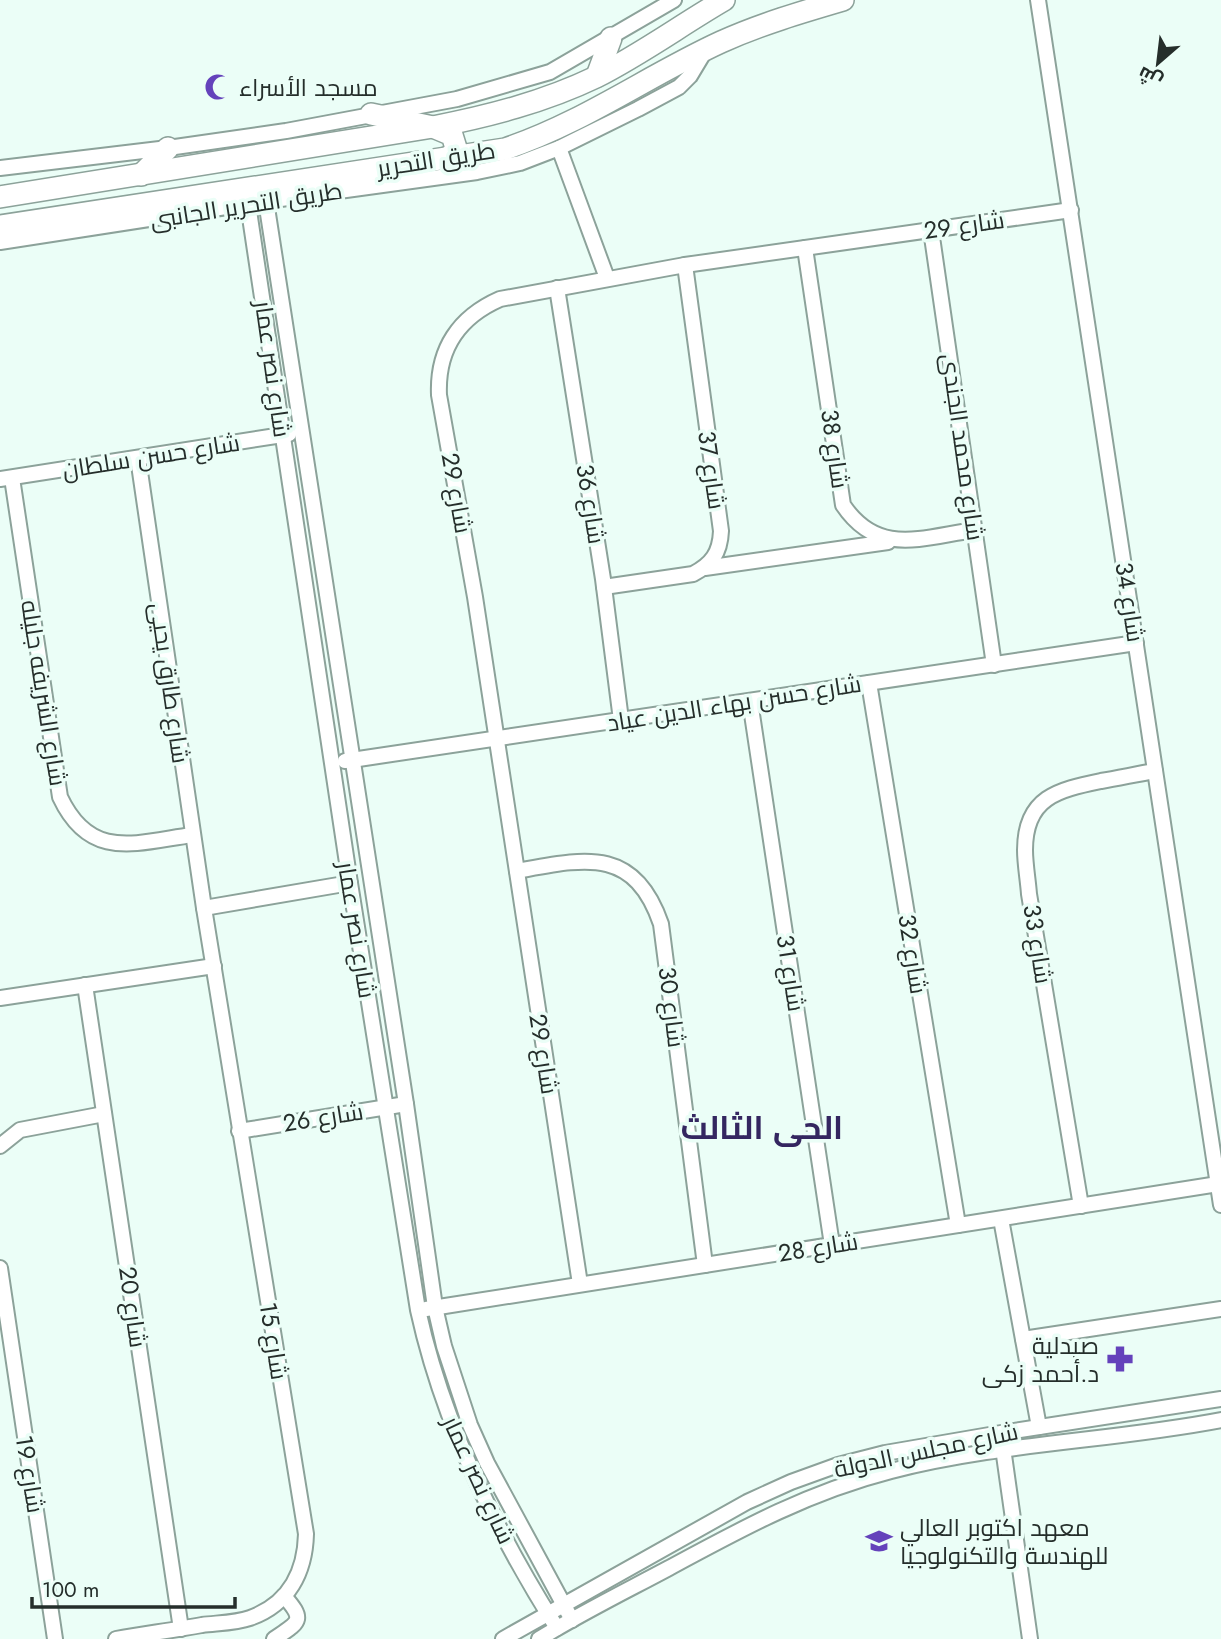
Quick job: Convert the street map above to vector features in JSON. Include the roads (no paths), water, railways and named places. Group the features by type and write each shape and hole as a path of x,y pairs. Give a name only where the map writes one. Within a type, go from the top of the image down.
{"street":[{"path":"0,168 286,131 457,99 550,72 674,0"},
{"name":"طريق التحرير","path":"0,197 433,127 499,113 549,97 597,76 724,0"},
{"name":"طريق التحرير","path":"0,226 139,205 351,181 446,158 505,149 559,128 706,49 796,13 844,0"},
{"name":"شارع 34","path":"1038,0 1221,1205"},
{"path":"597,76 611,38"},
{"name":"طريق التحرير الجانبى","path":"0,242 266,201 351,181 477,172 520,163 559,148 679,87 690,76 706,49"},
{"path":"499,113 493,137 498,145 505,149"},
{"path":"371,114 433,127 452,135 454,153 446,158"},
{"path":"141,175 168,148"},
{"path":"559,148 607,278"},
{"name":"شارع نصر عمار","path":"266,201 407,1104 435,1307 448,1360 470,1425 487,1463 572,1620"},
{"name":"شارع نصر عمار","path":"248,204 350,883 418,1310 427,1351 453,1430 500,1529 557,1628"},
{"path":"139,205 172,217"},
{"name":"شارع 29","path":"580,1284 439,380 446,347 468,317 500,299 685,265 1071,210"},
{"name":"شارع محمد الجندى","path":"931,230 995,665"},
{"name":"شارع 38","path":"806,248 843,505 853,521 867,532 885,539 903,540 975,530"},
{"name":"شارع 37","path":"685,265 721,531 720,545 705,568"},
{"name":"شارع 36","path":"557,288 604,587 621,720"},
{"name":"شارع حسن سلطان","path":"6,479 302,432"},
{"name":"شارع طارق يحيى","path":"138,458 204,908"},
{"name":"شارع الشريفه جليله","path":"6,479 60,797 69,816 84,832 103,842 124,845 192,835"},
{"path":"604,587 693,573 705,568 903,540"},
{"name":"شارع حسن بهاء الدين عياد","path":"332,763 1136,643"},
{"name":"شارع 32","path":"869,683 958,1225"},
{"name":"شارع 31","path":"750,701 832,1245"},
{"name":"شارع 33","path":"1081,1206 1029,894 1026,836 1038,807 1062,789 1155,771"},
{"name":"شارع 30","path":"517,871 586,860 605,863 625,872 642,885 654,903 663,937 705,1265"},
{"path":"204,908 350,883"},
{"name":"شارع 15","path":"116,1639 249,1618 270,1608 284,1596 299,1575 305,1555 306,1534 204,908"},
{"path":"0,998 214,966"},
{"name":"شارع 20","path":"85,985 181,1629"},
{"name":"شارع 26","path":"239,1131 407,1104"},
{"path":"0,1146 20,1130 104,1114"},
{"name":"شارع 28","path":"418,1310 1218,1184"},
{"path":"1001,1219 1039,1427"},
{"name":"شارع 19","path":"0,1268 55,1639"},
{"path":"1023,1339 1221,1309"},
{"name":"شارع مجلس الدولة","path":"503,1639 747,1502 838,1465 885,1453 1001,1433 1221,1399"},
{"name":"شارع مجلس الدولة","path":"539,1639 761,1518 846,1484 894,1470 1003,1449 1185,1427 1221,1420"},
{"path":"1001,1433 1030,1639"},
{"path":"274,1639 297,1623 299,1618 284,1596"}],"place":[{"name":"مسجد الأسراء","path":"218,87"},
{"name":"صيدلية د.أحمد زكى","path":"1120,1359"},
{"name":"معهد اكتوبر العالي للهندسة والتكنولوجيا","path":"879,1541"}],"district":[{"name":"الحى الثالث","path":"762,1128"}]}
